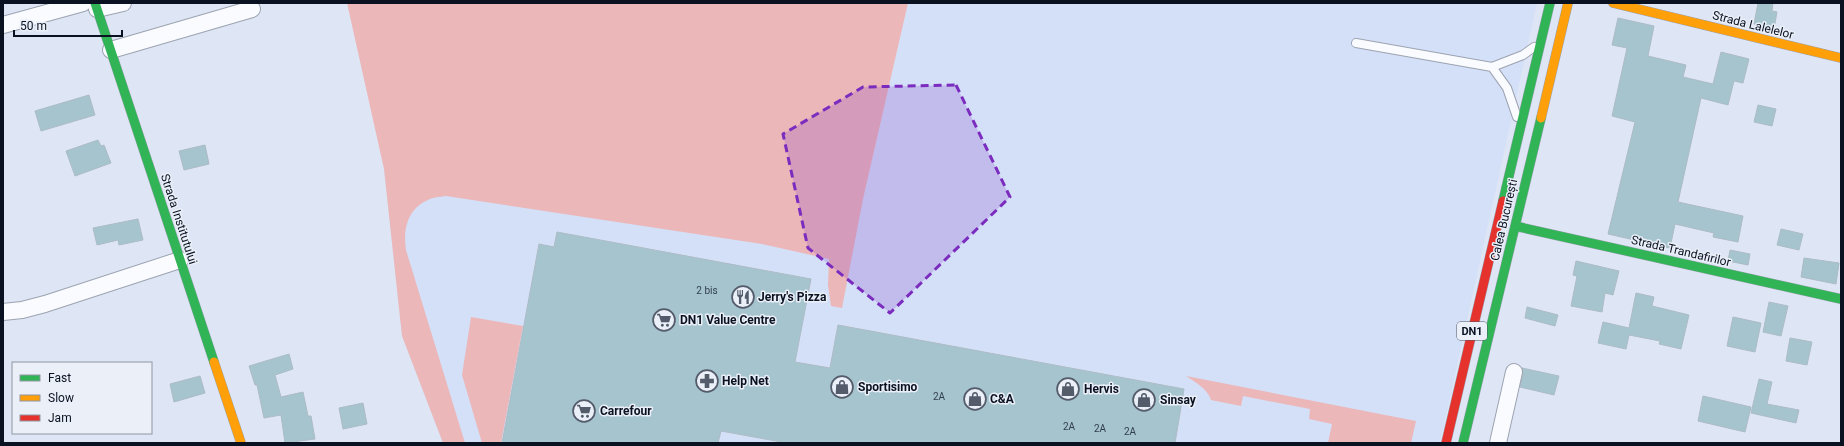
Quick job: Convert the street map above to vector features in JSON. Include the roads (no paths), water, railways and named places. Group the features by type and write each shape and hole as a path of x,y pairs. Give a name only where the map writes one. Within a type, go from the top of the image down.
{"main road":[{"name":"Calea București","path":"1446,443 1550,3"},
{"name":"Calea București","path":"1464,443 1568,3"},
{"name":"Strada Lalelelor","path":"1613,3 1841,58"},
{"name":"Strada Institutului","path":"92,5 111,50 241,443"},
{"name":"Strada Trandafirilor","path":"1515,226 1841,299"}],"street":[{"path":"3,25 92,5 123,3"},
{"path":"111,50 252,9"},
{"path":"3,312 22,310 45,304 180,260"},
{"path":"1498,443 1514,372"}],"lane":[{"path":"1356,43 1492,66 1523,56 1534,47 1542,35"},
{"path":"1492,66 1507,88 1521,127"}],"place":[{"name":"Jerry's Pizza","path":"743,297"},
{"name":"DN1 Value Centre","path":"664,320"},
{"name":"Help Net","path":"707,381"},
{"name":"Sportisimo","path":"842,387"},
{"name":"Hervis","path":"1068,389"},
{"name":"C&A","path":"975,399"},
{"name":"Sinsay","path":"1144,400"},
{"name":"Carrefour","path":"584,411"}]}
